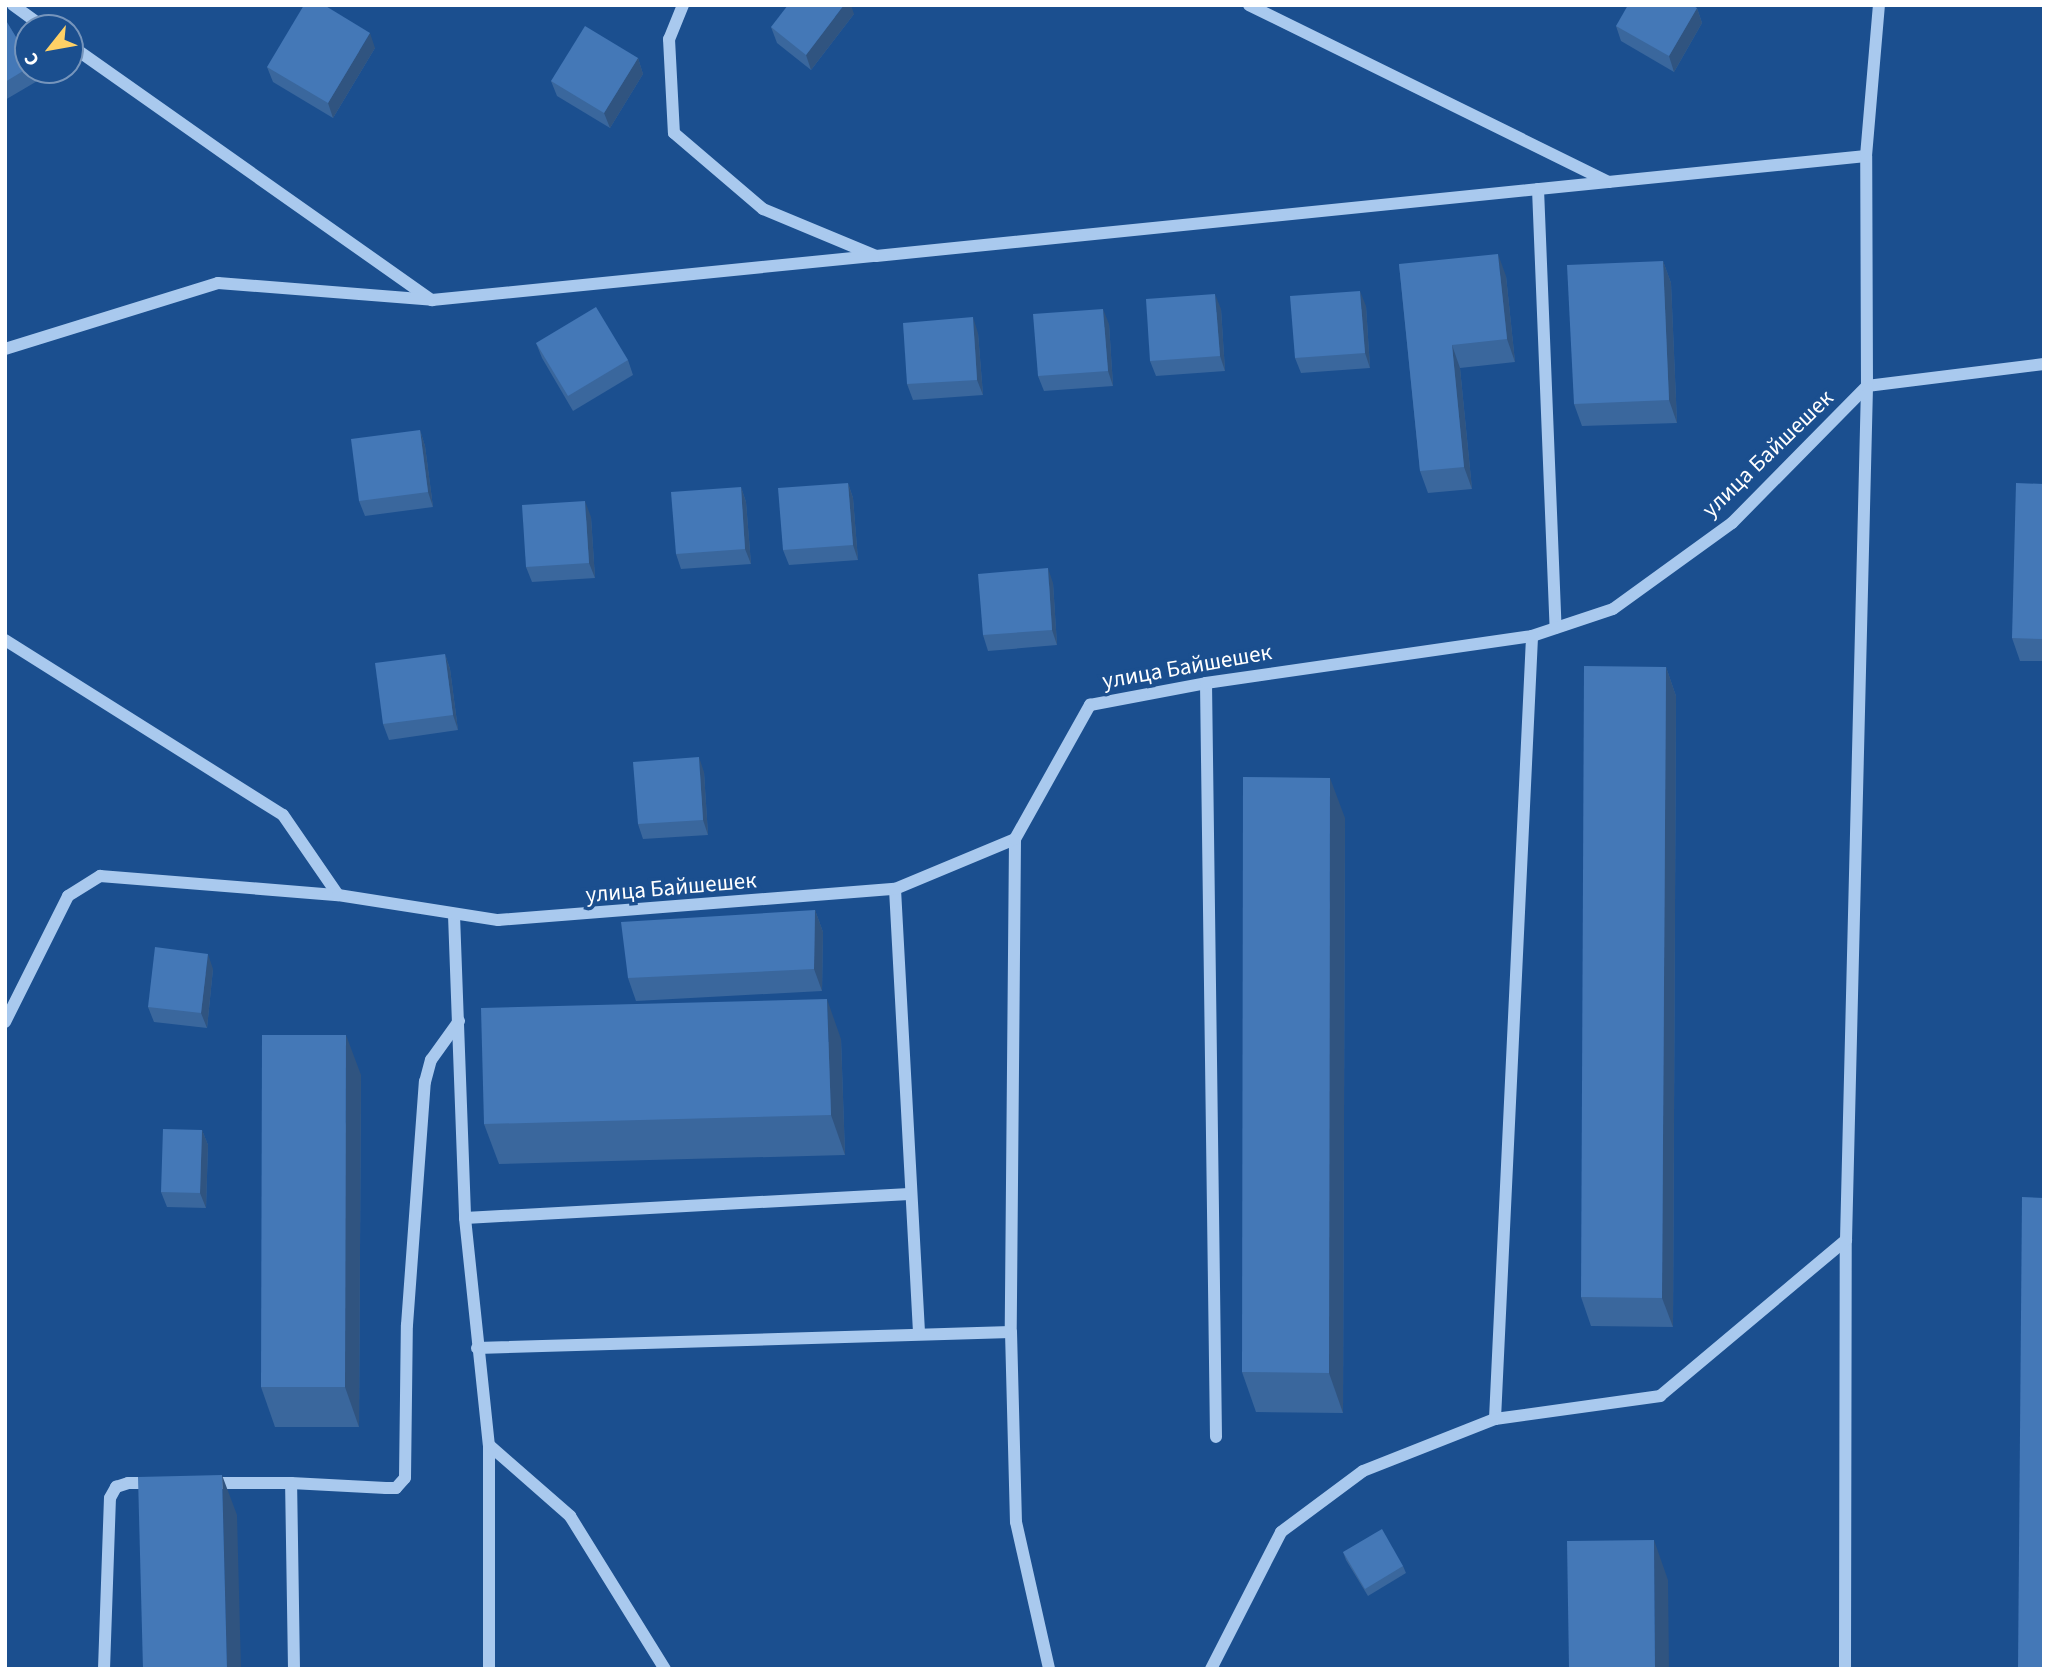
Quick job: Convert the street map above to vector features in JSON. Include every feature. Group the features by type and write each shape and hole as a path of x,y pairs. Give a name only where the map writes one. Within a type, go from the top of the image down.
{"street":[{"path":"683,5 669,39 674,133 763,209 876,256"},
{"path":"1249,5 1609,182"},
{"path":"1845,1669 1846,1240 1867,386 1866,156 1879,5"},
{"path":"84,55 432,300"},
{"path":"5,349 218,283 432,300 1866,156"},
{"path":"1538,189 1556,628"},
{"name":"улица Байшешек","path":"5,1022 68,896 100,876 338,895 454,915 549,920 895,890 1015,839 1090,705 1206,683 1532,636 1613,608 1732,523 1867,386 2044,364"},
{"path":"1495,1419 1532,636"},
{"path":"5,640 283,815 338,895"},
{"path":"1206,683 1216,1437"},
{"path":"1015,839 1011,1332 1016,1522 1049,1669"},
{"path":"895,890 909,1194 919,1331"},
{"path":"454,915 465,1218 489,1444 489,1669"},
{"path":"196,1483 291,1483 386,1489 396,1488 405,1478 407,1325 425,1082 431,1060 458,1021"},
{"path":"465,1218 909,1194"},
{"path":"1211,1669 1281,1532 1363,1471 1495,1419 1660,1396 1846,1240"},
{"path":"477,1348 919,1331 1011,1332"},
{"path":"489,1444 570,1516 665,1669"},
{"path":"104,1669 110,1498 116,1488 128,1483 169,1483"},
{"path":"291,1483 293,1669"}],"building":[{"path":"304,5 324,5 370,33 328,103 267,67"},
{"path":"788,5 844,5 806,55 771,27"},
{"path":"1628,5 1692,5 1697,8 1669,56 1616,26"},
{"path":"5,19 14,34 14,77 5,82"},
{"path":"585,26 638,58 604,113 551,81"},
{"path":"1498,254 1507,339 1452,345 1464,467 1420,471 1399,264"},
{"path":"1663,261 1669,400 1574,404 1567,265"},
{"path":"1360,291 1365,353 1295,358 1290,296"},
{"path":"1215,294 1220,356 1150,361 1146,299"},
{"path":"596,307 628,360 568,396 536,343"},
{"path":"1103,309 1108,371 1038,376 1033,314"},
{"path":"973,317 977,380 907,384 903,323"},
{"path":"420,430 428,492 359,501 351,439"},
{"path":"848,483 853,545 783,550 778,488"},
{"path":"2016,483 2044,484 2044,639 2012,638"},
{"path":"741,487 745,549 676,554 671,492"},
{"path":"585,501 589,563 526,567 522,505"},
{"path":"1048,568 1052,630 983,635 978,574"},
{"path":"445,654 453,715 383,724 375,663"},
{"path":"1584,666 1666,667 1662,1298 1581,1297"},
{"path":"699,757 703,820 638,824 633,762"},
{"path":"1243,777 1330,778 1329,1373 1242,1372"},
{"path":"815,910 814,969 628,978 621,922"},
{"path":"155,947 208,954 201,1013 148,1007"},
{"path":"827,999 831,1115 484,1124 481,1008"},
{"path":"262,1035 346,1035 345,1387 261,1387"},
{"path":"163,1129 202,1130 200,1193 161,1192"},
{"path":"2022,1197 2044,1198 2044,1669 2018,1669"},
{"path":"222,1475 227,1669 143,1669 138,1477"},
{"path":"1382,1529 1403,1566 1365,1589 1343,1552"},
{"path":"1654,1540 1655,1669 1569,1669 1567,1541"}]}
